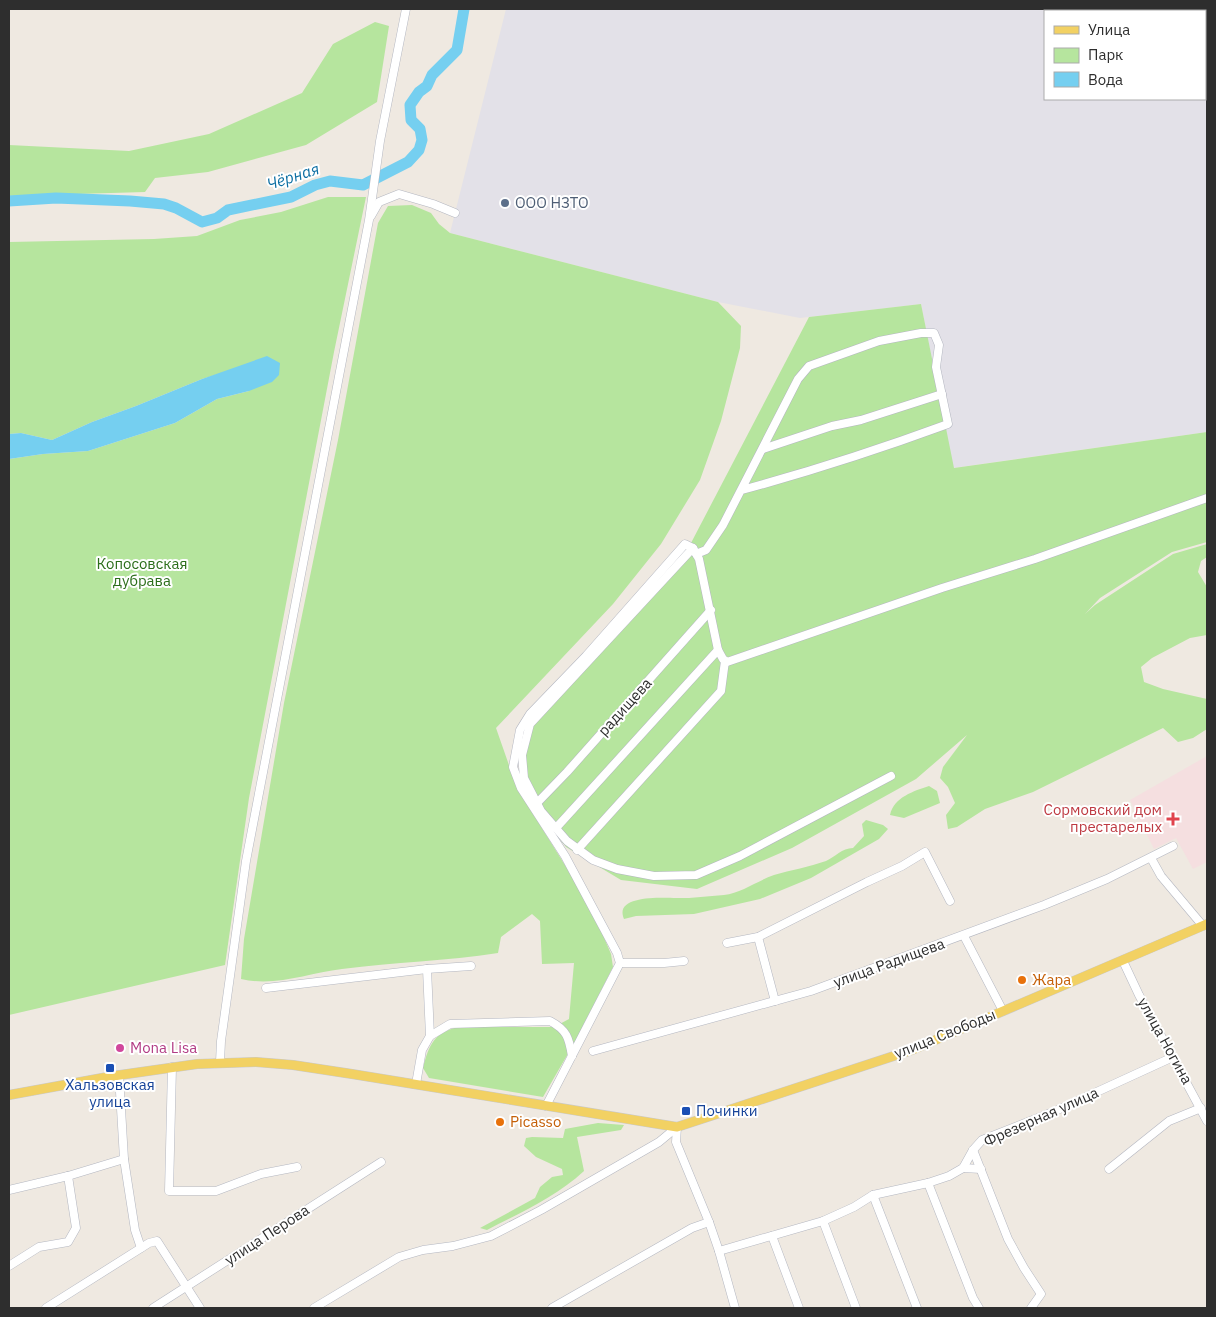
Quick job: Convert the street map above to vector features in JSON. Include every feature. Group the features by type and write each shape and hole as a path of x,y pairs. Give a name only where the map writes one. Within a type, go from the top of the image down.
{"main road":[{"name":"улица Свободы","path":"677,1127 912,1050 1205,925"},
{"path":"9,1095 172,1067 220,1062 256,1062 293,1065 677,1127"}],"street":[{"path":"220,1062 221,1041 246,861 369,220 373,185 406,9"},
{"path":"369,220 379,202 399,194 455,212"},
{"path":"742,490 902,441 948,424 936,367 939,345 934,333 920,333 879,342 809,366 798,379 742,490 723,525 706,550 695,551 530,724 522,755 524,778 541,811 577,850 593,860 617,869 654,876 696,874 740,856 891,776"},
{"path":"763,450 832,426 861,420 942,394"},
{"path":"725,661 732,661 942,588 1036,560 1207,498"},
{"path":"546,1106 620,963 618,953 565,856 521,788 513,767 520,730 530,714 586,656 685,544 695,551 699,559 718,650 725,661 721,691 577,850"},
{"name":"радищева","path":"537,802 567,772 711,610"},
{"path":"556,828 718,650"},
{"name":"улица Радищева","path":"593,1051 810,991 964,936 1044,905 1107,879 1173,846"},
{"path":"727,943 758,937 866,882 902,866 925,852 950,902"},
{"path":"1151,858 1161,876 1205,925"},
{"path":"964,936 1003,1011"},
{"path":"758,937 775,1001"},
{"path":"620,963 684,961"},
{"name":"улица Ногина","path":"1123,961 1207,1121"},
{"path":"266,988 427,969 470,966"},
{"path":"427,969 430,1036"},
{"path":"416,1084 422,1050 430,1036 450,1024 550,1021 561,1027 569,1039 572,1056"},
{"name":"Фрезерная улица","path":"963,1168 973,1150 982,1140 1053,1112 1173,1057"},
{"path":"172,1067 169,1191 216,1191 261,1174 297,1167"},
{"path":"119,1075 124,1159 135,1230 141,1248"},
{"path":"1109,1169 1169,1121 1201,1108"},
{"path":"677,1127 676,1142 720,1251 734,1306 726,1308"},
{"path":"314,1308 399,1257 423,1250 454,1246 491,1236 659,1142 677,1127"},
{"path":"973,1150 1008,1239 1041,1294 1031,1308"},
{"path":"9,1190 68,1176 124,1159"},
{"name":"улица Перова","path":"153,1308 381,1162"},
{"path":"720,1251 823,1221 854,1207 873,1195 928,1183 949,1176 963,1168 981,1168"},
{"path":"9,1266 39,1247 68,1242 76,1228 68,1176"},
{"path":"928,1183 973,1298 979,1308"},
{"path":"873,1195 917,1308"},
{"path":"823,1221 856,1308"},
{"path":"552,1308 692,1228 709,1222"},
{"path":"772,1236 799,1308"},
{"path":"46,1308 149,1243 157,1241 200,1308"}],"shaded area":[{"path":"506,9 1207,9 1207,432 953,468 921,304 800,318 718,302 450,233"},
{"name":"Сормовский дом престарелых","path":"1207,756 1207,862 1193,869 1176,838 1154,849 1130,800"}],"green space":[{"path":"375,22 389,26 377,102 306,145 208,172 155,178 145,192 9,196 9,145 129,151 209,134 302,93 333,44"},
{"name":"Копосовская дубрава","path":"328,197 366,197 334,352 249,798 225,965 9,1015 9,459 43,454 88,451 175,423 217,399 249,391 235,369 202,379 92,422 52,440 21,433 9,434 9,242 154,239 197,236 240,220 281,212"},
{"path":"412,205 431,213 439,224 450,233 718,302 741,326 740,348 721,421 700,480 661,544 613,604 496,728 517,788 597,921 611,954 613,967 577,1038 543,1097 429,1078 423,1068 430,1046 438,1036 451,1029 459,1027 554,1027 569,1019 574,963 542,964 540,921 532,914 501,937 498,953 342,969 279,980 254,981 241,979 244,939 284,703 338,440 378,223 388,206"},
{"path":"921,304 954,468 1207,432 1207,542 1172,552 1100,598 1085,614 1095,605 1173,554 1207,544 1207,557 1201,561 1198,572 1207,587 1207,635 1190,638 1152,658 1141,667 1144,682 1163,689 1207,699 1207,729 1193,738 1178,742 1163,728 1033,792 985,809 957,827 948,829 946,815 955,803 948,787 940,778 943,767 967,735 916,779 792,848 697,889 621,880 566,847 535,808 523,784 518,756 525,726 691,543 809,317"},
{"path":"929,786 937,791 940,803 904,818 890,815 900,799"},
{"path":"866,820 883,825 888,829 879,839 811,878 760,899 694,914 636,916 624,919 623,910 627,904 636,900 730,894 774,875 826,861 842,851 853,848 864,836 862,824"},
{"path":"598,1123 624,1125 621,1130 577,1137 584,1171 562,1189 537,1204 487,1230 480,1228 535,1198 540,1187 552,1177 563,1175 562,1169 536,1157 524,1146 526,1138 563,1138 565,1129"}],"water":[{"path":"267,356 280,363 279,375 272,382 249,391 217,399 175,423 88,451 43,454 9,459 9,434 21,433 52,440 92,422 202,379"}],"waterway":[{"name":"Чёрная","path":"9,201 56,198 164,204 176,208 202,222 217,218 228,210 291,197 315,185 330,181 363,185 408,162 419,150 422,140 420,129 411,120 410,105 419,92 427,86 432,75 457,50 464,9"}],"place":[{"name":"ООО НЗТО","path":"505,203"},
{"name":"Сормовский дом престарелых","path":"1173,819"},
{"name":"Жара","path":"1022,980"},
{"name":"Mona Lisa","path":"120,1048"},
{"name":"Хальзовская улица","path":"110,1068"},
{"name":"Починки","path":"686,1111"},
{"name":"Picasso","path":"500,1122"}]}
